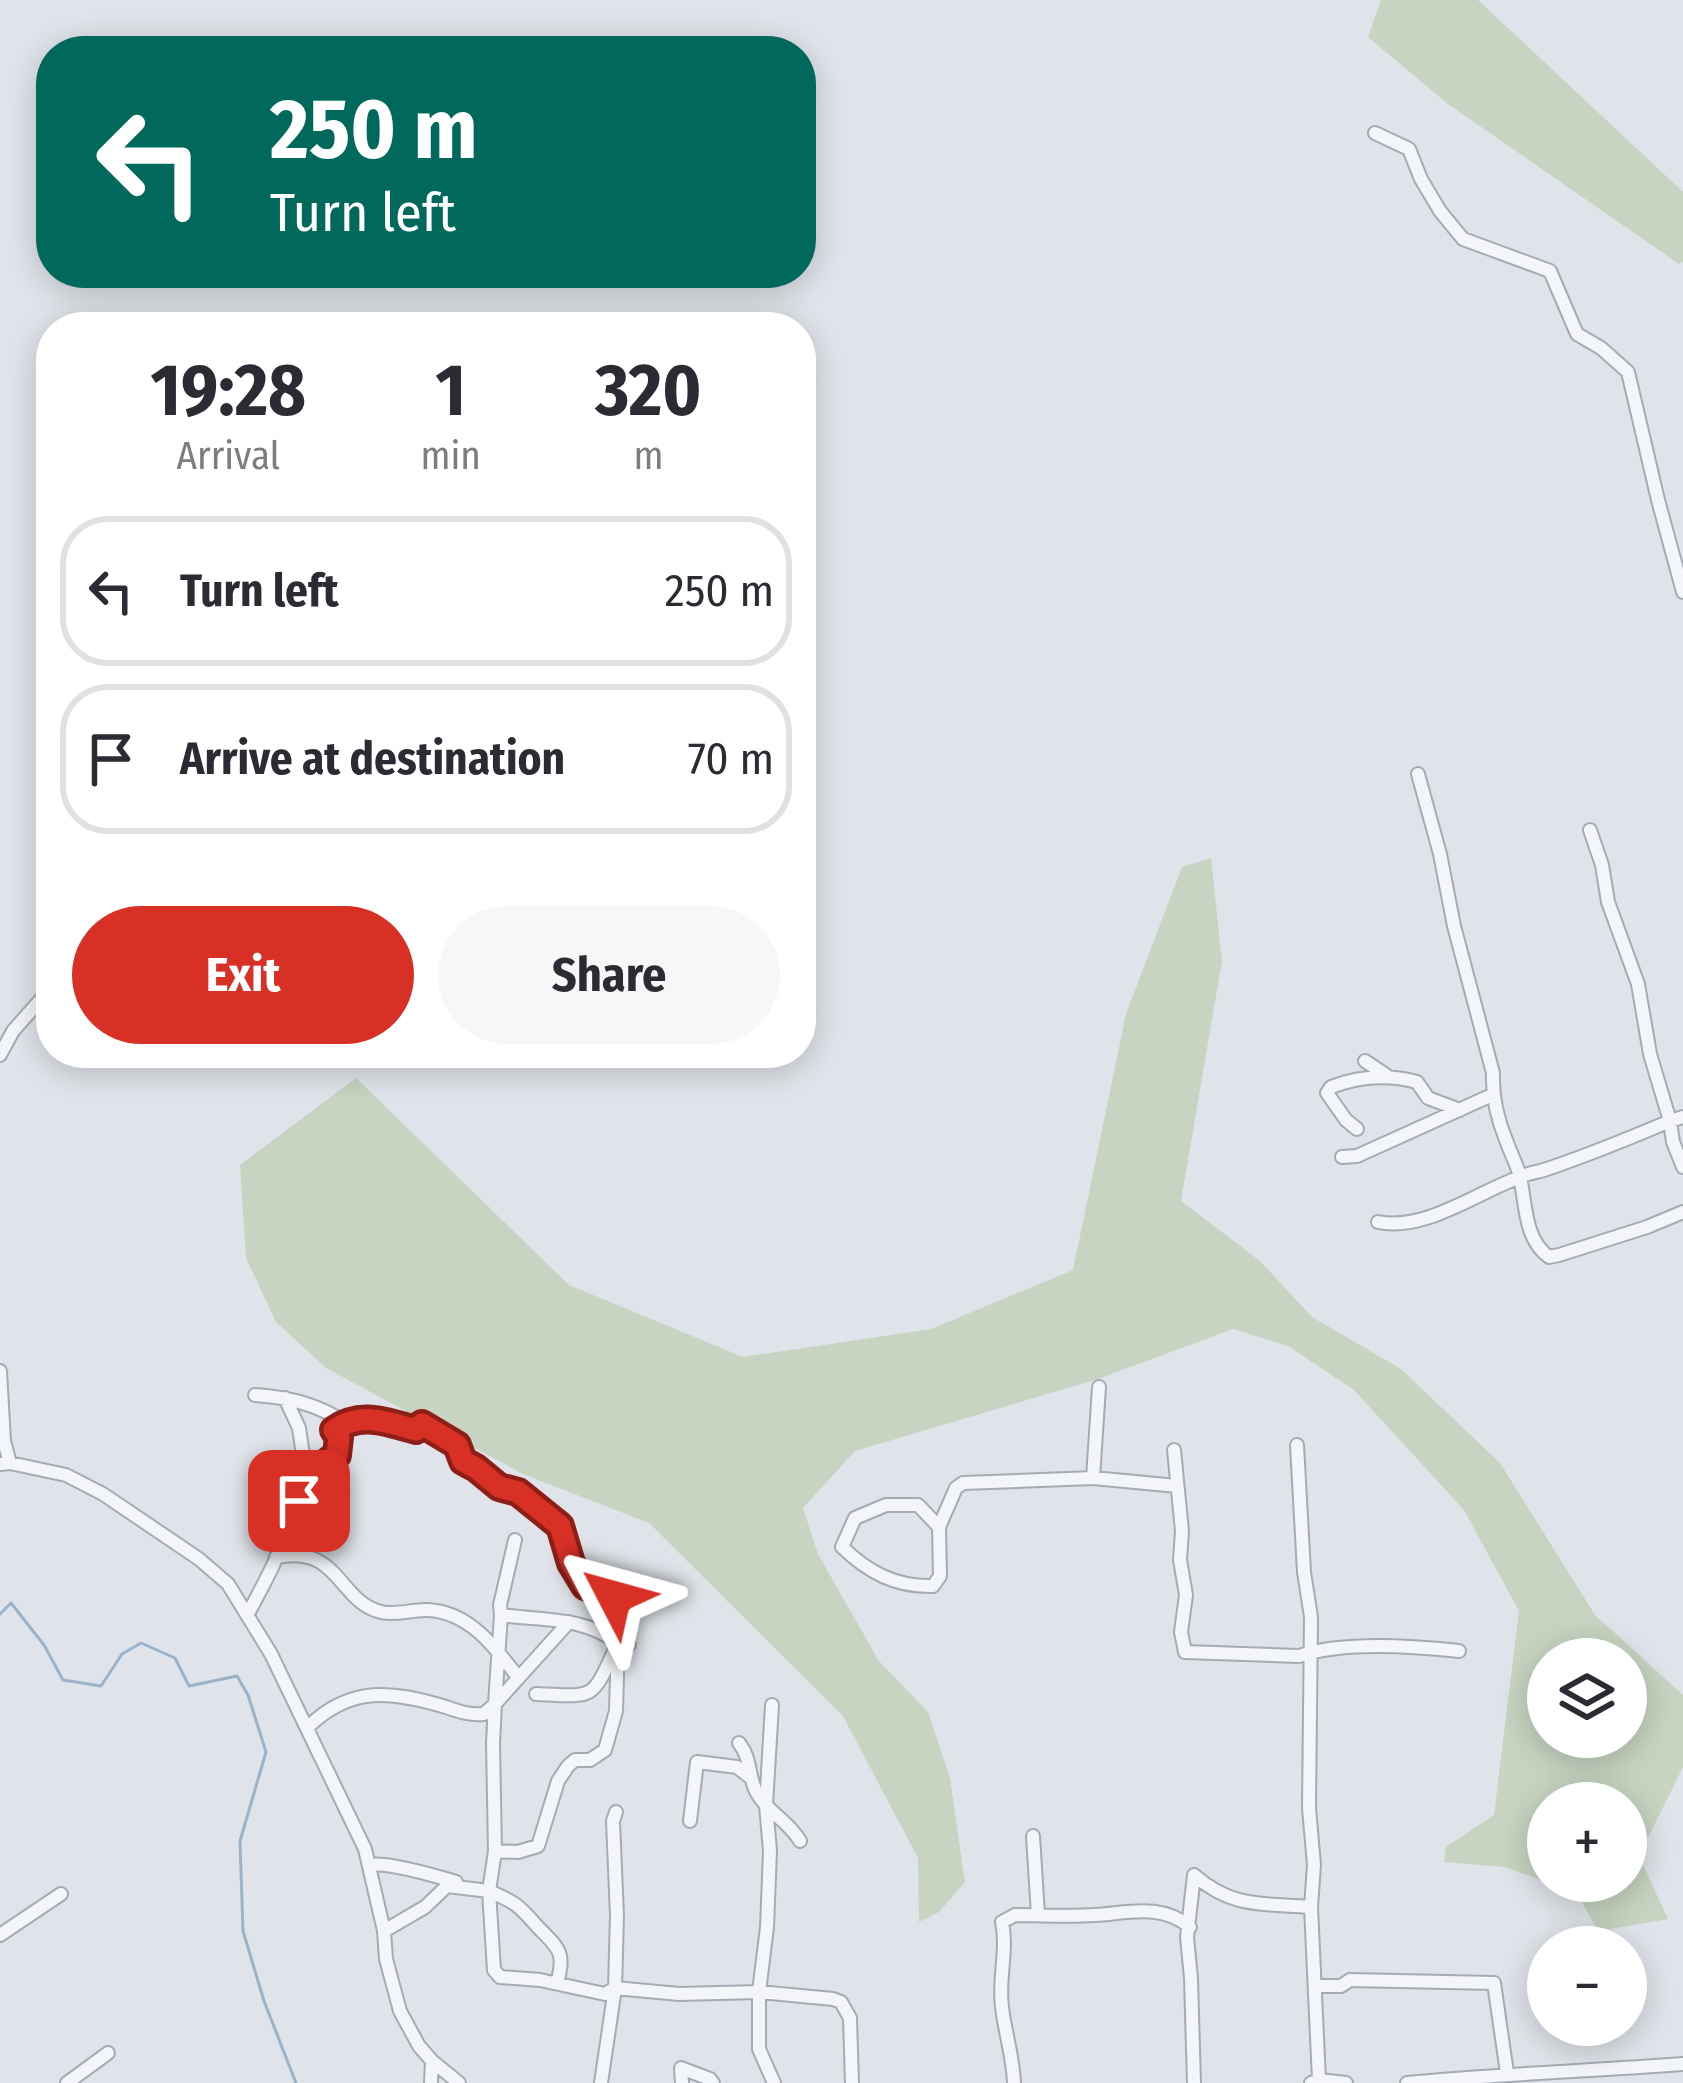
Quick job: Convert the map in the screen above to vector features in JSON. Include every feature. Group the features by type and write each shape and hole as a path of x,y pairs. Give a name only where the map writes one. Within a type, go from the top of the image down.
{"street":[{"path":"1375,133 1409,148 1440,212 1463,239 1550,272 1577,334 1628,372 1683,592"},
{"path":"1418,774 1493,1073 1492,1095 1538,1248 1549,1257 1683,1212"},
{"path":"1590,830 1602,865 1607,902 1638,985 1654,1073 1676,1119 1673,1142 1683,1167"},
{"path":"0,1055 13,1030 36,1005"},
{"path":"1365,1061 1387,1076"},
{"path":"1358,1130 1328,1094 1331,1087 1356,1078 1387,1076 1417,1082 1428,1098 1460,1109"},
{"path":"1342,1157 1357,1156 1492,1095"},
{"path":"1378,1222 1400,1224 1428,1216 1676,1119"},
{"path":"0,1371 5,1463 66,1475 122,1505 199,1559 228,1584 244,1608 373,1861 386,1959 400,2011 419,2046 459,2083"},
{"path":"1093,1478 1099,1388"},
{"path":"255,1395 317,1407 339,1422 374,1418 416,1430 422,1424 457,1445 463,1461 499,1487 518,1492 560,1526 571,1563 585,1586 603,1590 620,1602"},
{"path":"284,1397 299,1428 307,1481"},
{"path":"244,1608 257,1597 307,1481 337,1455 339,1422"},
{"path":"1297,1445 1311,1652 1315,2082 1346,2083"},
{"path":"1174,1450 1186,1595 1181,1632 1185,1652 1299,1656 1411,1647 1459,1651"},
{"path":"939,1527 918,1505 886,1504 855,1518 842,1547 884,1578 933,1586 940,1576 939,1527 956,1488 963,1483 1093,1478 1177,1486"},
{"path":"515,1540 500,1605 493,1743 495,1850 489,1891 494,1970 500,1977 557,1983 593,1993 605,1994 615,1988 692,1994 759,1992 841,2002 850,2018 852,2083"},
{"path":"276,1557 313,1558 380,1612 426,1609 449,1613 482,1634 517,1676"},
{"path":"501,1615 599,1629 624,1644"},
{"path":"308,1727 333,1708 388,1693 465,1715 484,1714 568,1622"},
{"path":"536,1694 586,1695 597,1687 624,1644"},
{"path":"495,1850 518,1852 538,1846 558,1781 568,1766 605,1750 616,1711 624,1644"},
{"path":"772,1705 759,2049 774,2083"},
{"path":"740,1743 748,1754 755,1789 800,1841"},
{"path":"690,1822 697,1762 737,1768 752,1779"},
{"path":"601,2083 615,1988 616,1812"},
{"path":"1033,1835 1037,1915"},
{"path":"373,1861 512,1899 558,1946 562,1962 557,1983"},
{"path":"1194,2083 1187,1950 1194,1874 1209,1888 1244,1904 1311,1907"},
{"path":"384,1931 425,1907 447,1886 489,1891"},
{"path":"0,1935 61,1894"},
{"path":"1014,2083 1000,2002 1005,1950 1002,1922 1015,1915 1093,1916 1129,1910 1177,1916 1190,1927"},
{"path":"487,1984 509,1979"},
{"path":"1315,1986 1341,1987 1350,1980 1494,1983 1508,2073"},
{"path":"67,2083 108,2053"},
{"path":"431,2083 432,2061"},
{"path":"1407,2083 1683,2064"},
{"path":"682,2083 681,2068 713,2083"}],"green space":[{"path":"1381,0 1478,0 1683,192 1683,262 1679,264 1448,104 1368,37"},
{"path":"1211,858 1222,961 1181,1201 1260,1261 1312,1317 1401,1369 1500,1463 1595,1615 1620,1638 1527,1638 1527,1758 1647,1758 1647,1662 1683,1695 1683,1767 1647,1840 1647,1782 1527,1782 1527,1875 1504,1867 1444,1862 1446,1847 1494,1815 1519,1611 1464,1510 1354,1390 1288,1346 1233,1329 1098,1379 855,1451 803,1508 818,1554 879,1661 928,1712 950,1778 965,1882 939,1912 919,1922 918,1858 843,1716 649,1523 523,1474 326,1368 276,1322 246,1258 240,1165 356,1078 569,1285 743,1357 931,1329 1073,1270 1126,1014 1182,867"},
{"path":"1647,1873 1668,1919 1595,1926 1582,1902 1647,1902"}],"waterway":[{"path":"0,1614 11,1603 44,1645 63,1680 101,1686 122,1654 141,1643 175,1658 189,1686 237,1676 266,1752 240,1841 243,1931 296,2083"}],"route":[{"path":"299,1501 317,1468 337,1455 339,1437 334,1430 347,1420 374,1418 416,1430 422,1424 457,1445 463,1461 499,1487 518,1492 560,1526 571,1563 585,1586 614,1597"}]}
